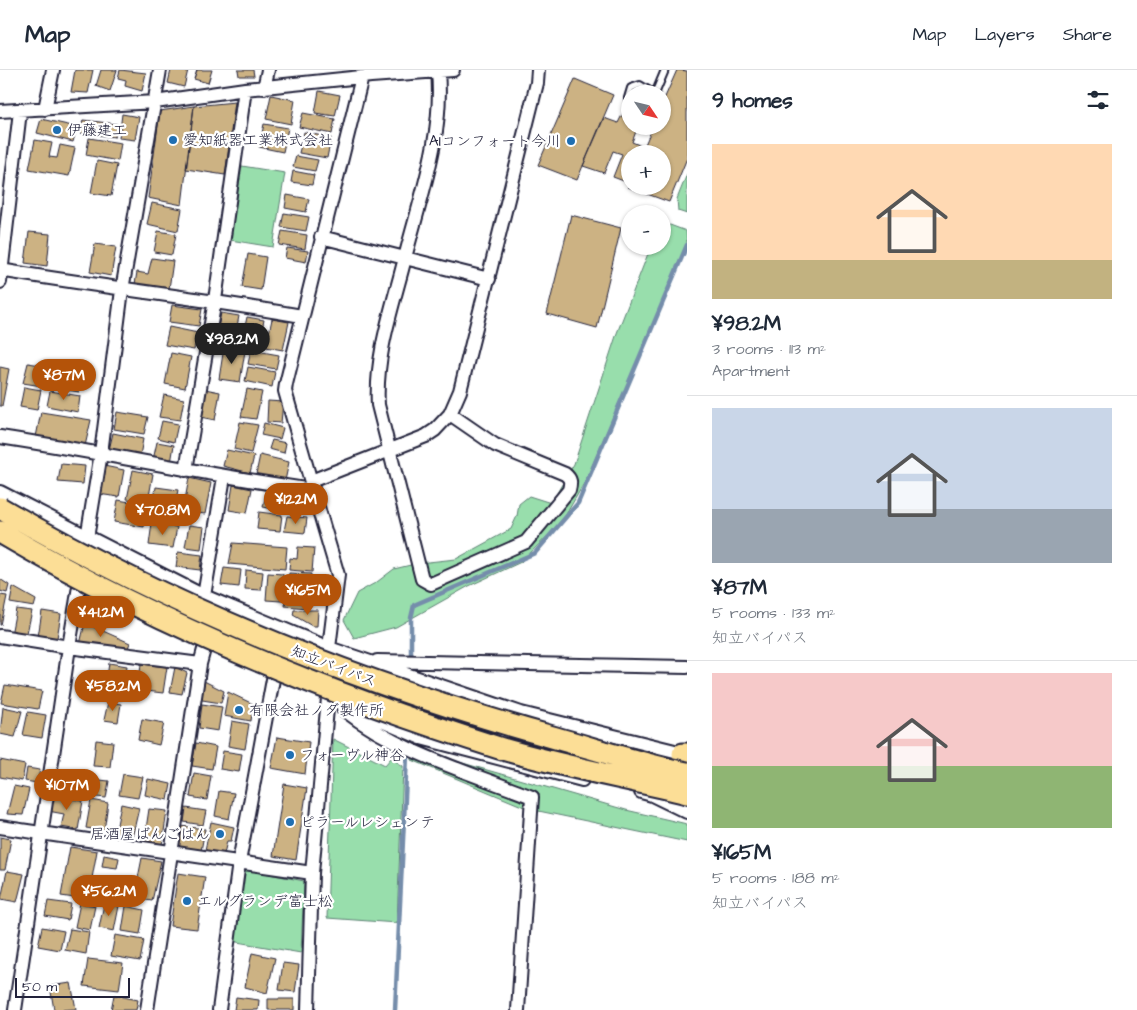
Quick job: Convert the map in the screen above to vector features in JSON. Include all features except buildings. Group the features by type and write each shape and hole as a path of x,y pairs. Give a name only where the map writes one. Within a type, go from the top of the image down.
{"highway":[{"name":"知立バイパス","path":"0,508 77,551 156,590 263,638 356,676 481,718 686,759"},
{"name":"知立バイパス","path":"0,532 124,598 199,634 349,696 501,748 687,793"}],"street":[{"path":"45,109 53,70"},
{"path":"15,1010 79,582 101,452 122,290 160,70"},
{"path":"264,88 268,70"},
{"path":"0,111 155,102 369,74 453,70"},
{"path":"0,437 101,452 224,477 312,485 426,436 442,424 450,414 460,391 537,83 538,70"},
{"path":"438,72 440,102 437,130 382,349 377,378 378,405 422,579 426,583 431,584 520,545 532,536 569,490 570,478 496,445 450,414"},
{"path":"329,648 338,575 285,392 321,237 369,74"},
{"path":"186,470 214,300 245,89"},
{"path":"20,111 1,274 214,300 302,316"},
{"path":"321,237 489,279"},
{"path":"204,596 224,477"},
{"path":"0,492 204,596 329,648 521,713 686,759"},
{"path":"0,539 79,582 274,674 421,738 554,774 652,795 687,812"},
{"path":"0,636 69,648 200,664"},
{"path":"147,1010 200,664 206,642"},
{"path":"365,660 687,667"},
{"path":"220,1010 239,862 274,674"},
{"path":"308,1010 312,873 328,698"},
{"path":"328,698 365,726 410,750 532,797 518,1010"},
{"path":"0,827 312,873"}],"lane":[{"path":"659,85 665,70"}],"green space":[{"path":"242,166 285,173 273,247 230,240"},
{"path":"687,174 687,214 678,211 677,199"},
{"path":"671,225 686,231 687,244 586,480 561,523 521,562 469,586 396,627 354,638 344,620 357,593 377,582 394,569 419,563 456,559 511,529 517,516 519,504 529,496 551,503 574,464 617,333 647,255 671,255"},
{"path":"333,739 385,765 391,758 403,766 397,923 327,918"},
{"path":"414,749 626,810 687,824 687,842 529,809 412,760"},
{"path":"239,868 304,881 301,953 231,941"}],"waterway":[{"path":"411,662 411,618 414,605 535,553 578,503 687,245"},
{"path":"395,1010 408,734"}],"place":[{"name":"伊藤建工","path":"57,130"},
{"name":"愛知紙器工業株式会社","path":"173,140"},
{"name":"AIコンフォート今川","path":"571,141"},
{"name":"有限会社ノダ製作所","path":"239,710"},
{"name":"フォーヴル神谷","path":"290,755"},
{"name":"ピラールレシェンテ","path":"290,822"},
{"name":"居酒屋ばんごはん","path":"220,834"},
{"name":"エルグランデ富士松","path":"187,901"}]}
